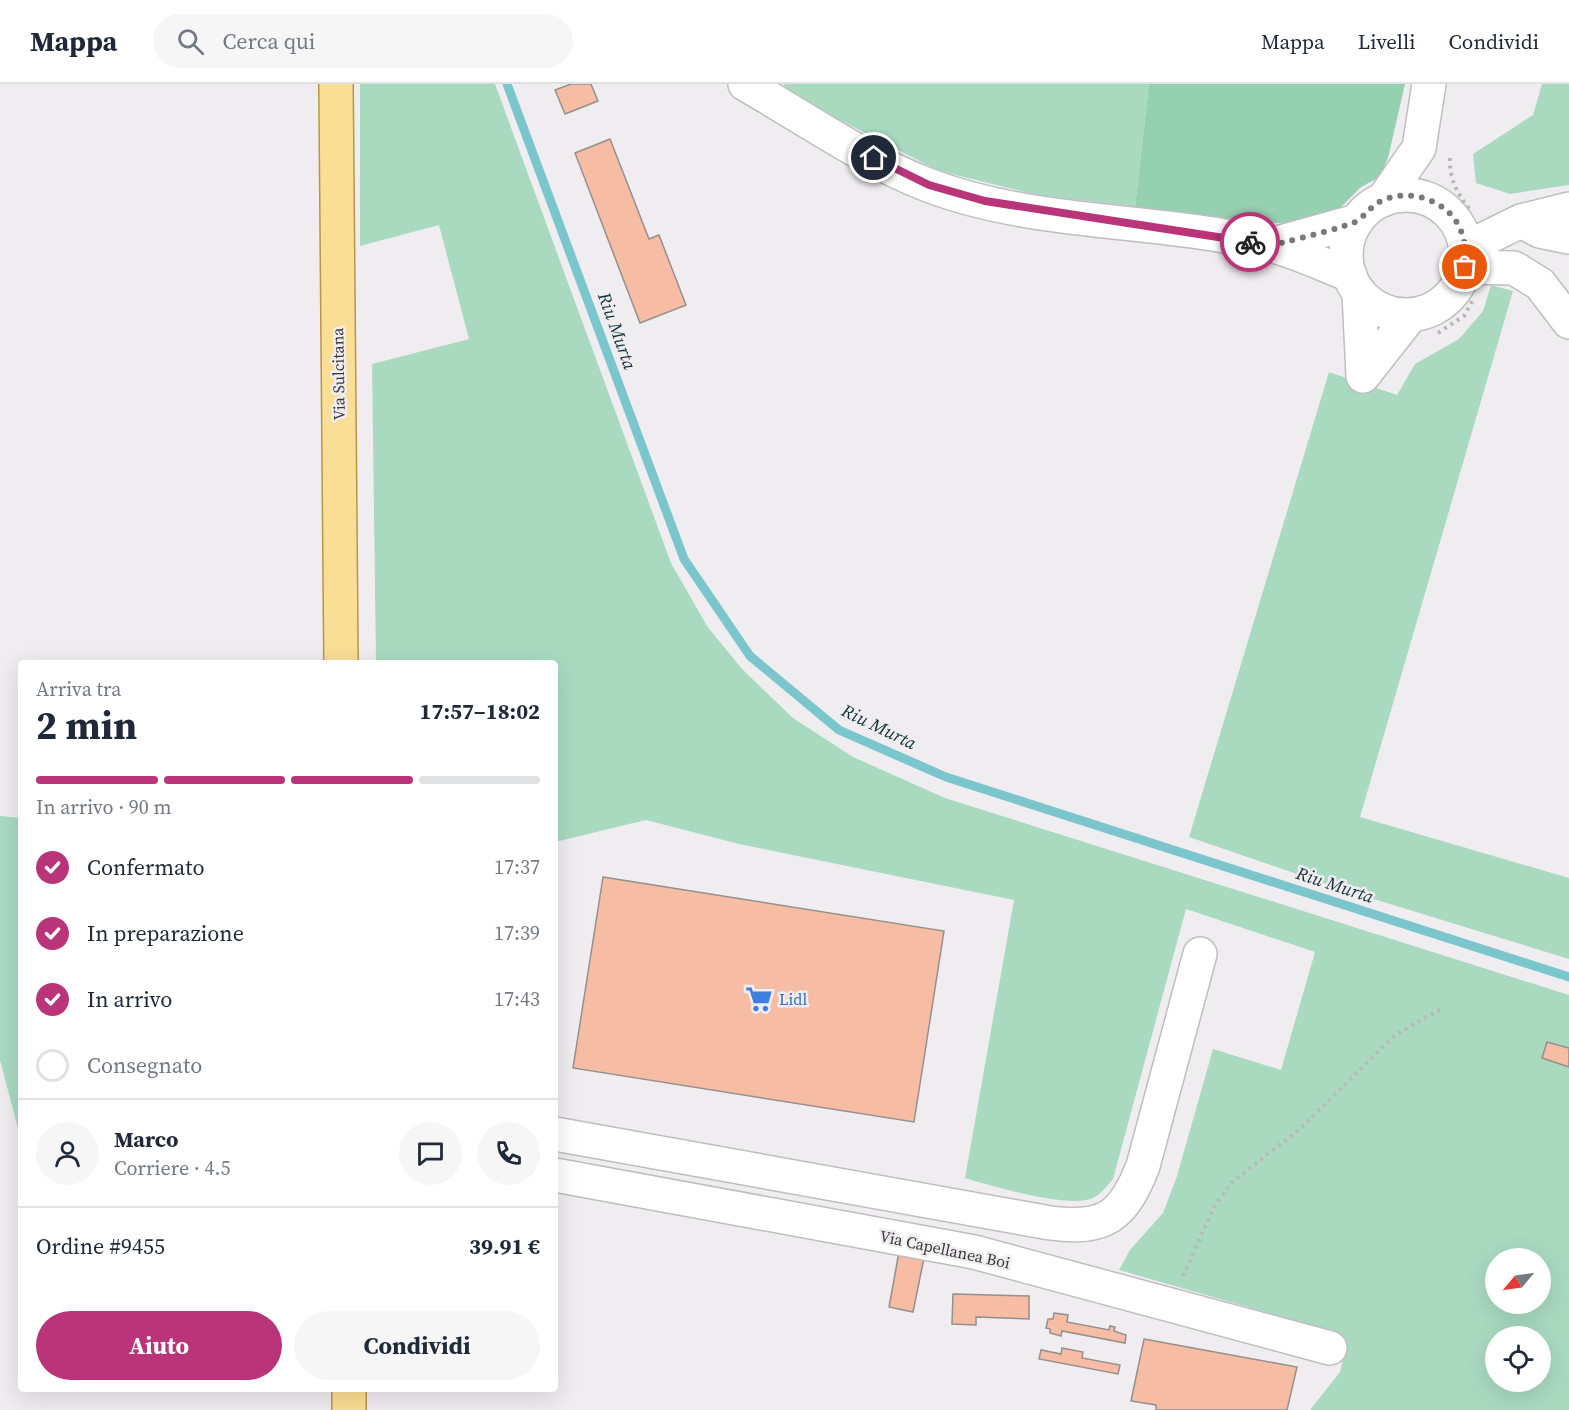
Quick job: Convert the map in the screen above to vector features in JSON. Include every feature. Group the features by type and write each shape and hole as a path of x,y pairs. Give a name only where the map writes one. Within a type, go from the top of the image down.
{"main road":[{"name":"Via Sulcitana","path":"336,84 341,660"},
{"path":"349,1392 349,1410"}],"street":[{"path":"745,84 892,169 929,185 985,201 1051,213 1270,245 1355,283 1374,305 1391,313 1411,315 1430,310 1446,300 1458,285 1466,258 1461,229 1450,213 1434,201 1416,195 1399,195 1368,208 1357,221 1348,247 1355,283 1363,376 1411,315"},
{"path":"1429,84 1419,148 1434,201"},
{"path":"1383,200 1419,148"},
{"path":"1466,258 1521,221 1569,209"},
{"path":"1270,245 1357,221"},
{"path":"1521,221 1540,231 1569,237"},
{"path":"1466,258 1514,268 1540,284 1569,322"},
{"path":"558,1135 1050,1223 1075,1226 1091,1224 1108,1218 1121,1209 1132,1195 1143,1166 1200,954"},
{"name":"Via Capellanea Boi","path":"558,1175 974,1252 1330,1348"}],"path":[{"path":"1162,1302 1184,1275 1214,1207 1232,1182 1300,1129 1395,1035 1443,1008"}],"green space":[{"path":"360,84 495,84 671,563 707,626 742,669 793,718 853,757 945,798 1569,995 1569,1410 1310,1410 1340,1372 1347,1341 1296,1321 1119,1270 1130,1250 1163,1213 1177,1176 1213,1049 1281,1070 1315,952 1186,909 1113,1179 1093,1198 1082,1201 1049,1199 965,1178 1014,900 739,844 646,820 558,841 558,660 376,660 372,364 469,339 439,225 360,246"},
{"path":"783,84 1149,84 1135,207 1038,195 939,171 795,97"},
{"path":"1149,84 1405,84 1388,158 1380,177 1361,187 1334,214 1315,222 1267,223 1135,207"},
{"path":"1542,84 1569,84 1569,185 1510,194 1476,183 1473,154 1533,115"},
{"path":"1491,285 1513,291 1360,817 1569,878 1569,959 1341,889 1189,837 1329,372 1397,395 1415,364 1459,339 1483,311"},
{"path":"0,816 18,818 18,1129 0,1060"}],"building":[{"path":"571,84 591,84 598,101 565,114 555,90"},
{"path":"610,139 649,239 659,235 686,305 640,323 575,153"},
{"name":"Lidl","path":"603,877 944,931 914,1122 573,1068"},
{"path":"1547,1042 1569,1048 1569,1067 1542,1058"},
{"path":"899,1252 924,1258 913,1312 889,1307"},
{"path":"953,1294 1029,1296 1029,1319 976,1317 976,1325 952,1324"},
{"path":"1054,1313 1068,1315 1067,1322 1109,1330 1110,1326 1115,1327 1114,1331 1126,1335 1125,1343 1062,1331 1061,1336 1050,1333 1050,1329 1046,1328 1048,1319 1053,1319"},
{"path":"1144,1339 1297,1367 1287,1410 1156,1410 1156,1405 1131,1401"},
{"path":"1062,1348 1083,1352 1082,1358 1120,1365 1118,1374 1039,1359 1041,1350 1061,1354"}],"waterway":[{"name":"Riu Murta","path":"507,84 684,559 750,656 839,730 946,777 1569,977"}],"way so far":[{"path":"1250,242 1270,245 1357,221 1368,208 1383,200 1399,195 1416,195 1434,201 1450,213 1461,229 1466,248 1465,267"}],"place":[{"name":"Lidl","path":"759,999"}],"route":[{"path":"874,158 892,169 929,185 985,201 1250,242"}]}
